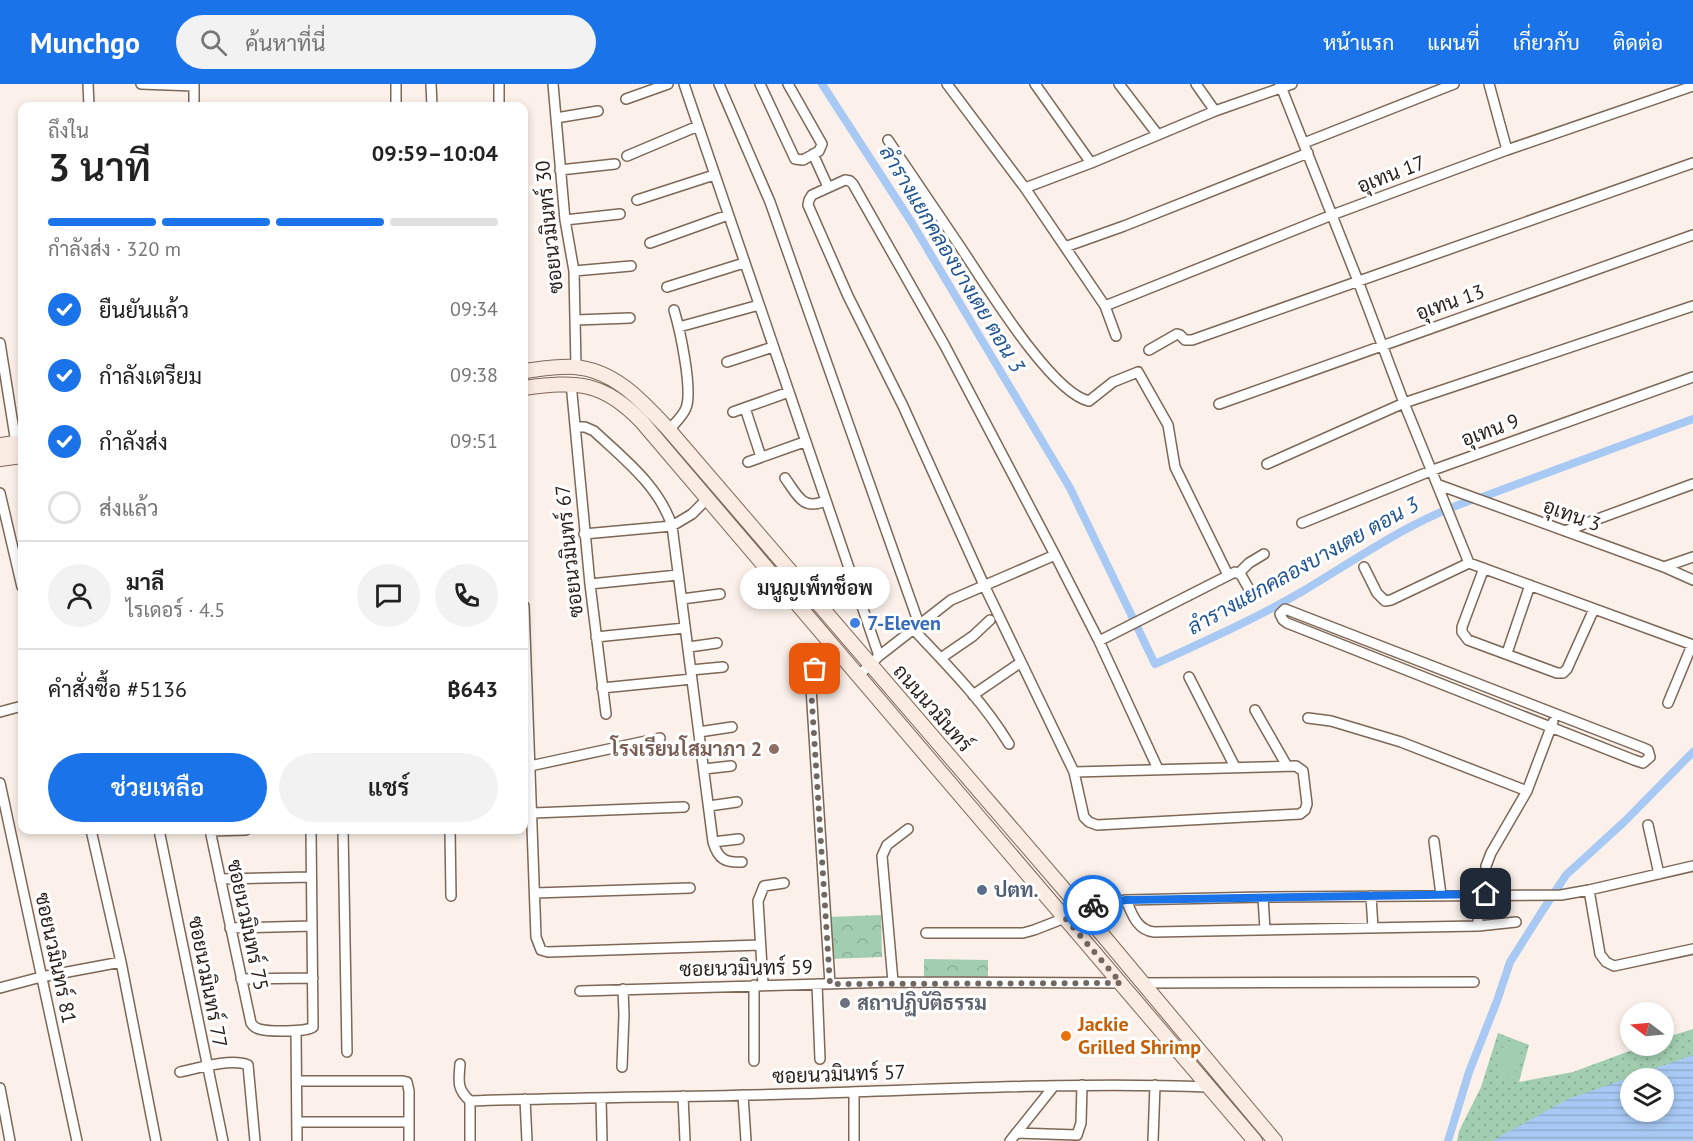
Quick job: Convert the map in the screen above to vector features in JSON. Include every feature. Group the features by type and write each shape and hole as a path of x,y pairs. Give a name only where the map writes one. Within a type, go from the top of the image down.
{"main road":[{"name":"ถนนนวมินทร์","path":"528,371 576,367 606,375 632,392 669,430 875,661 1275,1141"},
{"name":"ถนนนวมินทร์","path":"528,388 572,383 600,390 614,396 627,406 657,437 1255,1141"},
{"path":"0,446 18,450"},
{"path":"0,459 18,450"},
{"path":"1065,918 1080,908"}],"street":[{"path":"88,84 89,102"},
{"path":"141,84 194,85 194,102"},
{"path":"396,84 396,102"},
{"path":"431,84 432,102"},
{"path":"499,84 500,102"},
{"name":"ซอยนวมินทร์ 30","path":"553,84 565,220 574,271 576,367"},
{"path":"626,99 668,84"},
{"path":"684,84 789,392 875,661"},
{"path":"719,84 770,202 916,626 994,721 1009,744"},
{"path":"759,84 795,159 803,160 819,151 822,144 788,84"},
{"path":"947,84 1025,188 1105,306 1116,336"},
{"path":"1035,84 1092,163"},
{"path":"1119,84 1158,135"},
{"path":"1196,84 1215,111"},
{"path":"1304,143 1454,84"},
{"path":"1489,84 1507,150"},
{"path":"1025,188 1285,85 1304,143 1404,403 1469,563"},
{"name":"อุเทน 17","path":"1105,306 1332,215 1507,150 1693,86"},
{"path":"556,118 598,111"},
{"path":"627,156 698,126"},
{"path":"888,140 1012,326 1059,382 1074,394 1089,401 1113,382 1138,372 1168,425 1175,467 1228,576"},
{"path":"1065,247 1308,153"},
{"path":"813,154 828,187"},
{"path":"1149,350 1177,334 1185,340 1192,340 1693,163"},
{"path":"560,170 615,164"},
{"path":"637,200 714,175"},
{"path":"1074,772 1296,766 1303,771 1307,804 1305,810 1300,814 1097,825 1084,817 1074,772 984,585 903,406 848,296 808,205 812,195 845,180 850,180 853,184 945,346 1099,641 1158,769"},
{"path":"565,220 620,214"},
{"path":"650,243 729,214"},
{"name":"อุเทน 13","path":"1219,404 1693,235"},
{"path":"667,287 744,263"},
{"path":"574,271 631,266"},
{"path":"679,327 759,305"},
{"path":"1267,464 1404,403 1693,306"},
{"path":"669,430 687,405 679,327 675,310"},
{"path":"576,320 630,318"},
{"path":"0,343 18,444"},
{"path":"728,362 773,347"},
{"name":"อุเทน 9","path":"1302,523 1433,470 1693,377"},
{"name":"ซอยนวมินทร์ 67","path":"572,383 590,584 606,714"},
{"path":"733,412 789,392"},
{"path":"745,408 761,457"},
{"path":"575,427 585,427 594,431 656,492 667,510 672,526 689,647 713,842 716,853 722,860 728,863 742,862"},
{"path":"748,462 804,442"},
{"path":"785,478 803,502 814,505 825,501"},
{"path":"1565,531 1693,484"},
{"name":"อุเทน 3","path":"1439,485 1664,567 1693,580"},
{"path":"0,493 18,570"},
{"path":"585,534 672,526 692,514 708,498"},
{"path":"1099,641 1228,576 1239,573 1249,562 1264,554"},
{"path":"859,675 916,626 951,600 1055,555"},
{"path":"1664,567 1693,557"},
{"path":"1364,567 1377,592 1385,601 1469,563 1693,645 1668,703"},
{"path":"1484,568 1462,627 1462,632 1468,640 1557,673 1563,673 1568,669 1594,609"},
{"path":"1239,573 1253,596"},
{"path":"590,584 678,575"},
{"path":"1507,653 1530,585"},
{"path":"682,599 720,594"},
{"path":"1285,609 1293,611 1556,714 1648,750 1650,757 1643,763 1551,728 1287,623 1280,614 1285,609"},
{"path":"941,658 973,636 990,620"},
{"path":"596,637 685,628"},
{"path":"689,647 717,643"},
{"path":"830,984 812,680 815,669 835,647"},
{"path":"973,695 1017,665"},
{"path":"602,688 692,674 723,666"},
{"path":"1189,677 1235,767"},
{"path":"0,712 18,707"},
{"path":"1255,710 1287,766"},
{"path":"528,713 536,937 541,950 548,952 760,945"},
{"path":"1478,926 1486,866 1491,853 1527,791 1556,714"},
{"path":"1308,718 1330,721 1401,742 1527,791"},
{"path":"699,732 732,727"},
{"path":"530,766 660,738"},
{"path":"704,769 731,766"},
{"name":"ซอยนวมินทร์ 81","path":"0,783 77,1141"},
{"path":"709,806 736,802"},
{"path":"533,813 684,807"},
{"path":"1648,825 1659,874"},
{"path":"893,982 882,856 887,845 908,829"},
{"path":"92,834 121,962 156,1141"},
{"name":"ซอยนวมินทร์ 77","path":"160,834 223,1141"},
{"name":"ซอยนวมินทร์ 75","path":"211,834 251,1023 259,1029 296,1031"},
{"path":"297,1141 296,1031 310,1030 313,1027 311,834"},
{"path":"343,834 347,1052"},
{"path":"450,834 451,896"},
{"path":"713,842 739,839"},
{"path":"1434,841 1441,895"},
{"path":"1080,908 1126,900 1556,895 1589,890 1693,866"},
{"path":"220,879 311,877"},
{"path":"754,1061 760,945 758,901 764,886 784,883"},
{"path":"535,893 690,888"},
{"path":"1589,890 1600,954 1606,962 1614,966 1693,949"},
{"path":"1371,896 1373,928"},
{"path":"1263,897 1264,930"},
{"path":"1126,900 1134,917 1146,931 1478,926 1516,922"},
{"path":"926,933 1023,933 1065,918"},
{"path":"230,928 312,926"},
{"path":"0,988 41,977 121,962"},
{"path":"241,979 313,978"},
{"name":"ซอยนวมินทร์ 59","path":"580,991 893,982 1121,983"},
{"path":"1141,983 1474,982"},
{"path":"817,984 820,1059"},
{"path":"622,1067 623,989"},
{"path":"180,1072 236,1063 248,1065 255,1141"},
{"path":"460,1064 459,1088 470,1101 470,1141"},
{"path":"297,1081 403,1081 409,1086 409,1141"},
{"path":"1153,1141 1155,1085"},
{"path":"1010,1141 1054,1086"},
{"name":"ซอยนวมินทร์ 57","path":"470,1101 1054,1086 1209,1087"},
{"path":"1016,1133 1077,1135 1081,1123 1082,1086"},
{"path":"0,1088 10,1141"},
{"path":"854,1092 854,1141"},
{"path":"743,1095 746,1141"},
{"path":"683,1096 685,1141"},
{"path":"600,1098 602,1141"},
{"path":"525,1099 527,1141"},
{"path":"297,1122 409,1122"}],"green space":[{"path":"881,915 882,957 829,959 828,917"},
{"path":"924,959 988,960 988,980 924,980"},
{"path":"1693,1029 1693,1141 1457,1141 1459,1131 1481,1087 1498,1033 1529,1045 1519,1082 1573,1072 1620,1055 1674,1056 1674,1035"},
{"path":"1505,1040 1523,1045 1513,1079 1495,1073"}],"water":[{"path":"1693,1055 1693,1141 1492,1141 1568,1099 1620,1081 1620,1122 1674,1122 1674,1068 1656,1068"}],"waterway":[{"name":"ลำรางแยกคลองบางเตย ตอน 3","path":"822,84 912,223 1070,488 1155,664 1267,611 1391,538 1437,514 1693,419"},
{"path":"1448,1141 1469,1072 1510,962 1566,875 1624,822 1693,752"}],"way so far":[{"path":"815,669 811,688 830,984 1121,983 1065,918 1080,908 1093,905"}],"place":[{"name":"7-Eleven","path":"855,623"},
{"name":"มนูญเพ็ทช็อพ","path":"815,669"},
{"name":"โรงเรียนโสมาภา 2","path":"774,749"},
{"name":"ปตท.","path":"982,890"},
{"name":"สถาปฏิบัติธรรม","path":"845,1003"},
{"name":"Jackie Grilled Shrimp","path":"1066,1036"}],"route":[{"path":"1093,905 1126,900 1486,894"}]}
